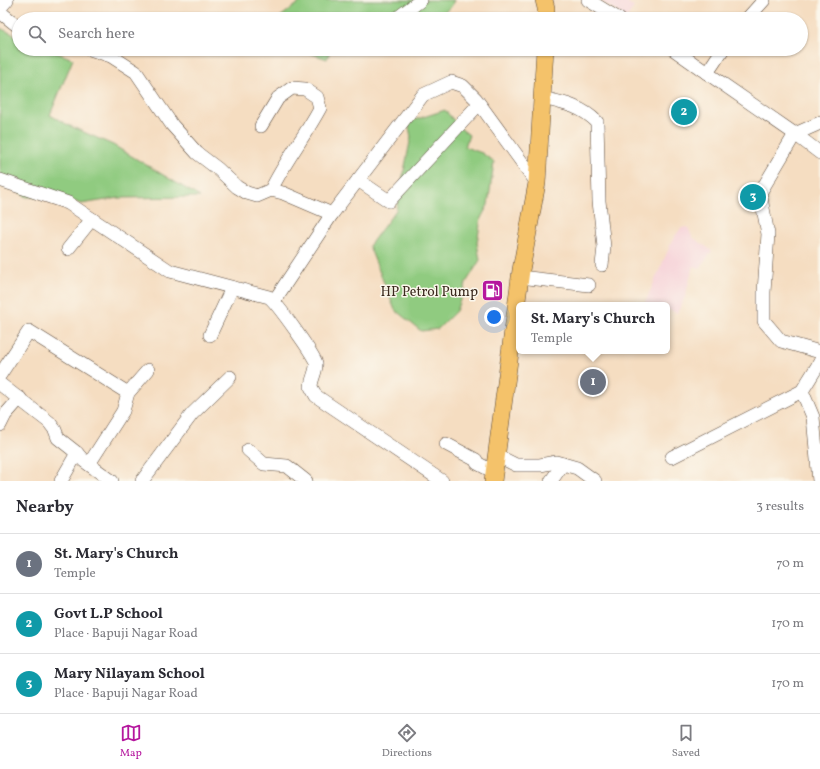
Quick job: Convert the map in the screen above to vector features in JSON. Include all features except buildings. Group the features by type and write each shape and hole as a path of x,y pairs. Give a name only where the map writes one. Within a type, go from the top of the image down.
{"main road":[{"path":"517,302 537,183 545,56"},
{"path":"493,477 516,307"}],"street":[{"path":"0,8 7,0"},
{"path":"405,12 421,0"},
{"path":"588,0 608,12"},
{"path":"753,12 764,0"},
{"path":"0,12 12,21"},
{"path":"111,56 136,72 172,125 197,153 218,169 237,187 247,193 257,196 271,190 283,193 332,214"},
{"path":"683,56 796,134 820,153"},
{"path":"707,73 718,56"},
{"path":"274,301 332,214 423,95 451,82 463,86 476,99 537,183"},
{"path":"261,126 278,98 292,88 306,89 317,97 320,108 305,135 280,172 271,190"},
{"path":"542,98 582,109 597,122 599,201 604,247 602,265"},
{"path":"358,180 388,201 479,104"},
{"path":"820,123 796,134 760,192 768,234 764,292 764,321 781,341 820,352"},
{"path":"0,180 68,203 170,271 269,297 274,301 314,359 316,365 311,387 316,396 442,481"},
{"path":"68,249 92,219"},
{"path":"520,277 589,285"},
{"path":"210,335 232,288"},
{"path":"0,375 29,331 128,393"},
{"path":"672,457 802,391 820,362"},
{"path":"89,464 123,411 128,393 148,370"},
{"path":"142,481 192,414 230,378"},
{"path":"0,384 49,422 55,430 58,438 112,481"},
{"path":"802,391 813,416 819,481"},
{"path":"0,425 5,415 20,398"},
{"path":"446,444 476,460 477,463 493,477"},
{"path":"248,450 264,464 287,466 306,481"},
{"path":"61,481 77,453"},
{"path":"496,455 516,465 540,465 556,462 577,468 595,481"},
{"path":"551,481 563,464"}],"shaded area":[{"path":"600,0 624,0 634,7 630,12 617,12"},
{"path":"688,227 692,237 712,251 700,268 693,266 685,297 677,313 670,311 670,302 645,302 673,239 681,228"}],"green space":[{"path":"303,0 454,0 451,7 444,12 287,12"},
{"path":"0,28 12,34 12,56 65,56 73,59 50,115 70,126 113,145 200,197 119,198 81,204 63,197 26,197 0,178"},
{"path":"318,56 328,56 327,59"},
{"path":"445,110 460,128 469,135 465,147 482,153 494,162 488,205 481,218 477,243 480,260 467,281 456,311 438,329 421,331 395,310 369,246 396,210 411,137 408,122"}],"place":[{"name":"Govt L.P School","path":"684,112"},
{"name":"Mary Nilayam School","path":"753,197"},
{"name":"HP Petrol Pump","path":"493,291"},
{"name":"St. Mary's Church","path":"593,382"}]}
